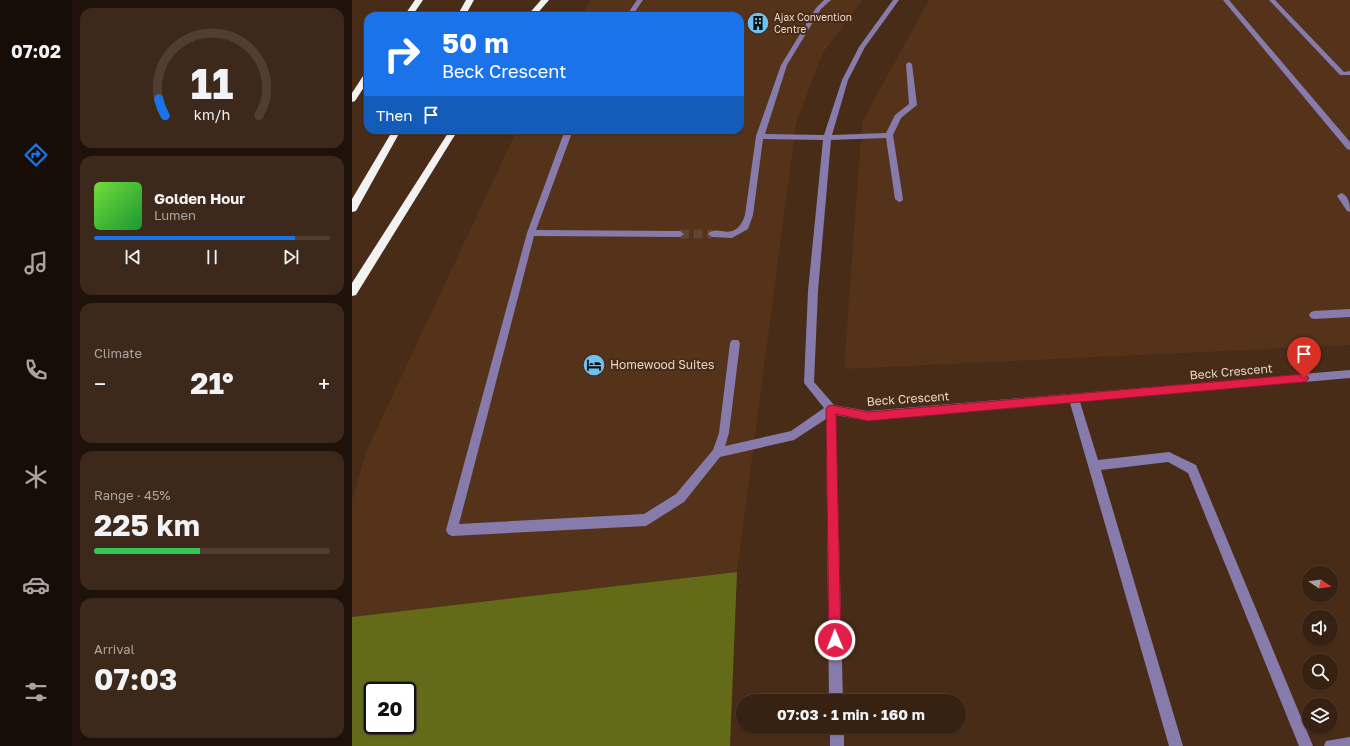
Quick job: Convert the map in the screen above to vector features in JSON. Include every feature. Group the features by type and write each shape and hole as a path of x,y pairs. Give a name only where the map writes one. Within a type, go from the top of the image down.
{"highway":[{"path":"410,12 418,0"},
{"path":"463,12 470,0"},
{"path":"534,12 544,0"},
{"path":"352,99 364,81"},
{"path":"352,208 395,134"},
{"path":"352,292 451,134"}],"street":[{"path":"632,12 640,0"},
{"path":"712,234 732,235 745,227 749,215 760,136 784,64 819,8 828,0"},
{"path":"836,694 831,409 809,383 813,292 827,138 845,80 862,47 896,0"},
{"path":"1226,0 1350,147"},
{"path":"1272,0 1342,74 1350,73"},
{"path":"899,199 889,135 898,117 913,104 909,64"},
{"path":"568,134 531,233 452,530 646,520 680,498 717,453 724,433 735,343"},
{"path":"760,136 827,138 889,135"},
{"path":"1341,196 1350,209"},
{"path":"531,233 680,234"},
{"path":"1314,315 1350,313"},
{"name":"Beck Crescent","path":"831,409 868,416 1350,374"},
{"path":"1074,398 1176,746"},
{"path":"717,453 794,435 831,409"},
{"path":"1094,466 1169,457 1192,469 1306,746"},
{"path":"837,734 837,746"},
{"path":"1332,746 1350,744"}],"shaded area":[{"path":"591,0 862,0 822,54 796,124 737,572 352,617 352,500 366,452 515,134 744,134 744,12 584,12"},
{"path":"929,0 1350,0 1350,345 844,369 862,122"}],"green space":[{"path":"737,572 730,746 352,746 352,617"}],"tunnel":[{"path":"680,234 712,234"}],"place":[{"name":"Ajax Convention Centre","path":"758,23"},
{"name":"Homewood Suites","path":"594,365"}],"route":[{"path":"835,640 831,409 868,416 1304,378"}]}
